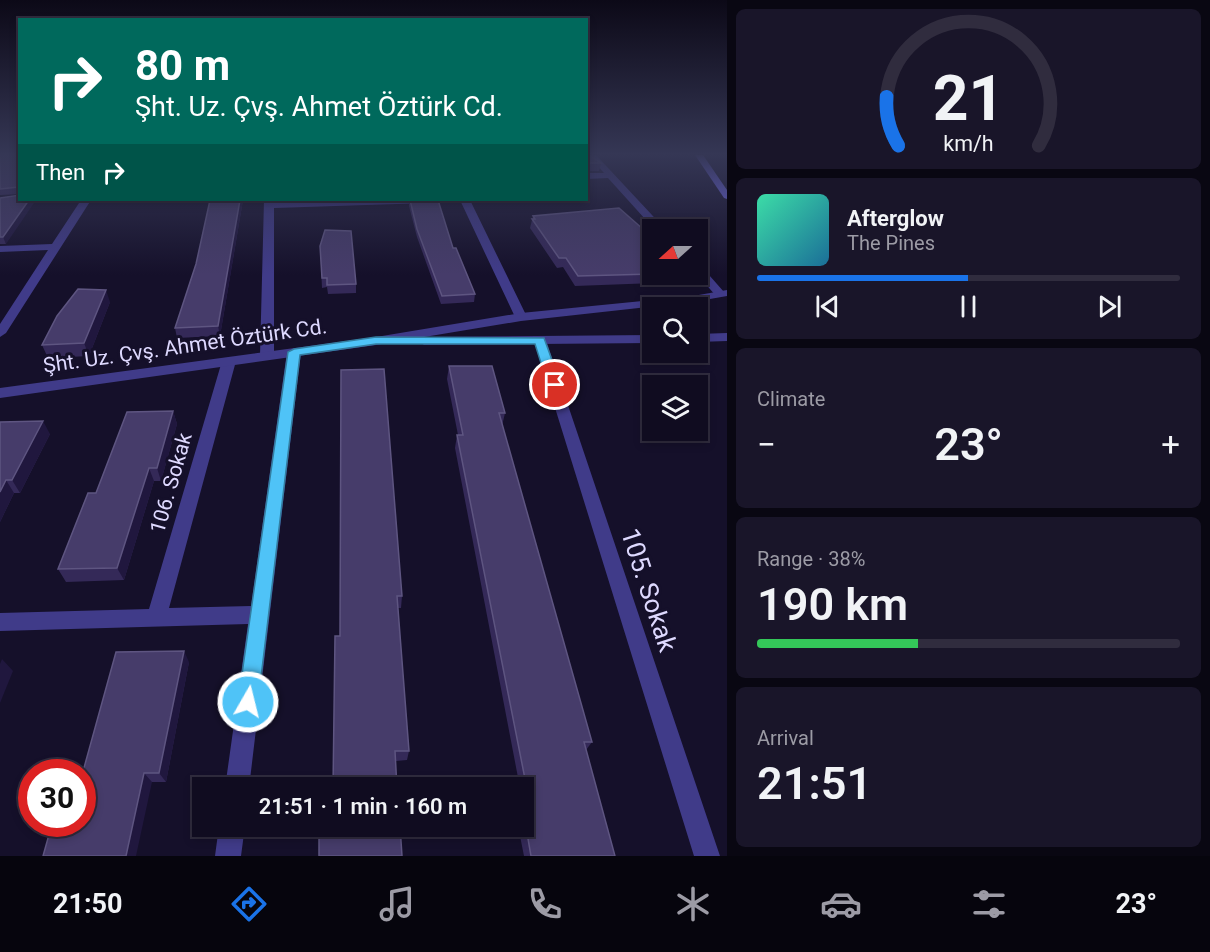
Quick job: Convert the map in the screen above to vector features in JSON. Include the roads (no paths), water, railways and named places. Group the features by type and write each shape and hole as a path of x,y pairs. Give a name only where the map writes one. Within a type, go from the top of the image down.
{"street":[{"path":"629,195 651,219"},
{"path":"0,333 85,201"},
{"path":"267,356 269,202 348,201"},
{"path":"465,201 521,317"},
{"path":"0,250 55,247"},
{"path":"708,278 724,293"},
{"name":"Şht. Uz. Çvş. Ahmet Öztürk Cd.","path":"0,393 376,341 521,317 724,293"},
{"path":"708,338 727,337"},
{"name":"Şht. Uz. Çvş. Ahmet Öztürk Cd.","path":"376,341 642,339"},
{"name":"105. Sokak","path":"540,340 707,856"},
{"path":"238,777 294,352"},
{"name":"106. Sokak","path":"156,618 230,361"},
{"path":"0,622 260,615"},
{"path":"228,856 231,837"}]}
